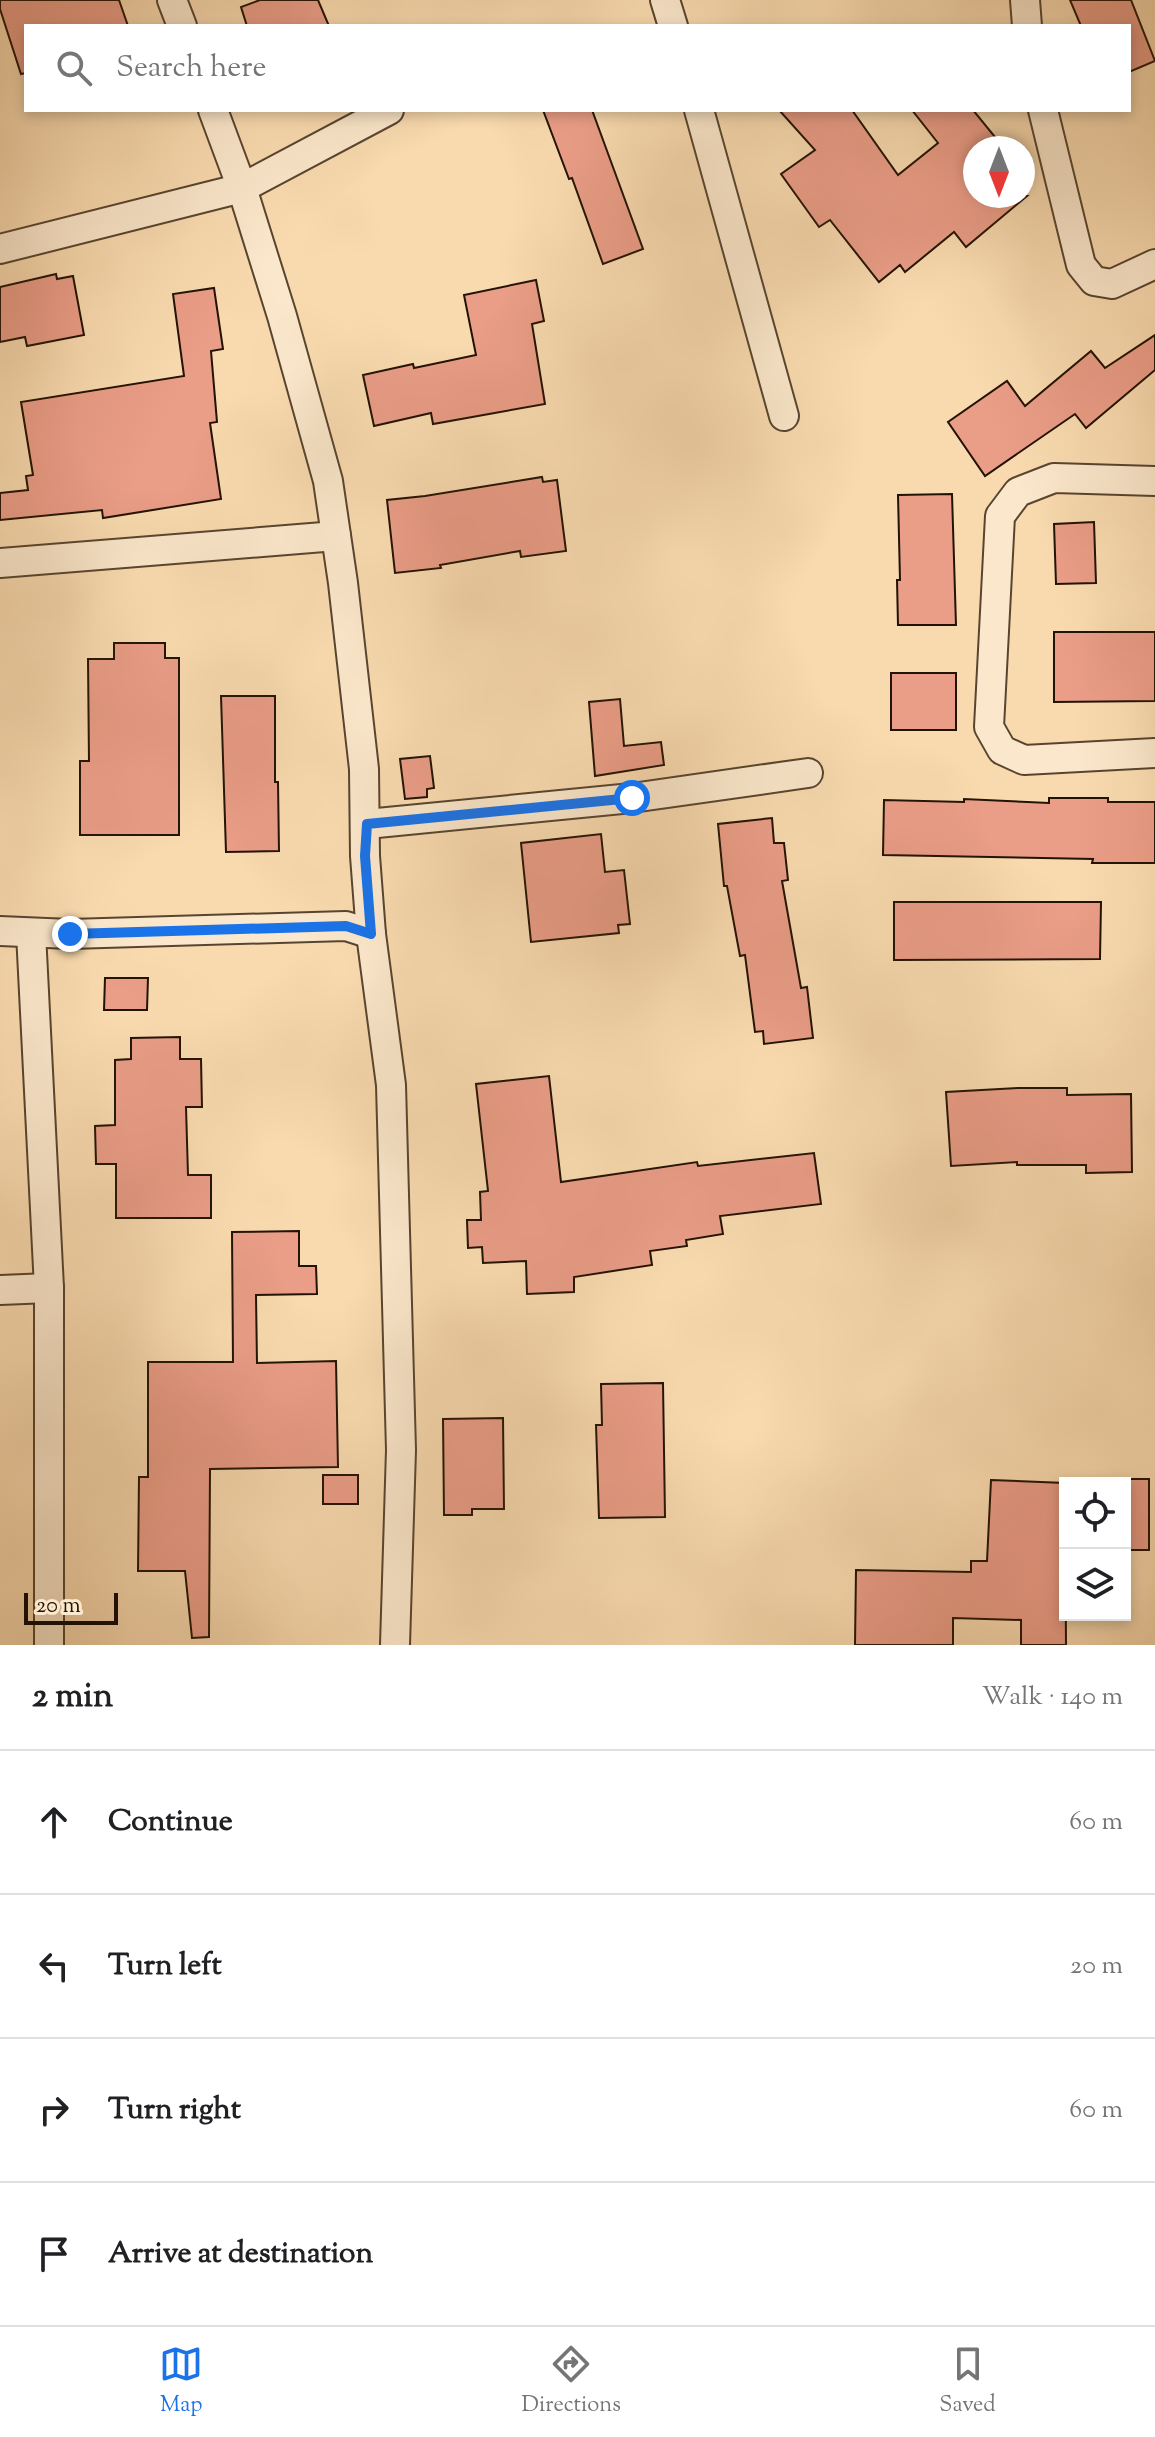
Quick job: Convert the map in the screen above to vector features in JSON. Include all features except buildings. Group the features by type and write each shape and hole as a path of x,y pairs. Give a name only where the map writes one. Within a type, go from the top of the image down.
{"street":[{"path":"172,0 181,24"},
{"path":"665,0 672,24"},
{"path":"1025,0 1027,24"},
{"path":"214,112 242,188 282,316 328,481 364,769 365,856 371,934 391,1085 396,1186 401,1450 395,1645"},
{"path":"0,249 242,188 385,112"},
{"path":"700,112 784,416"},
{"path":"1043,112 1081,265 1094,281 1112,284 1155,264"},
{"path":"1155,481 1054,478 1018,492 1000,516 989,727 1002,750 1024,760 1155,753"},
{"path":"0,563 336,536"},
{"path":"367,824 632,798 808,773"},
{"path":"0,931 31,933 346,926 371,934"},
{"path":"31,933 49,1288 49,1645"},
{"path":"0,1290 49,1288"}],"route":[{"path":"70,934 346,926 371,934 365,856 367,824 632,798"}]}
